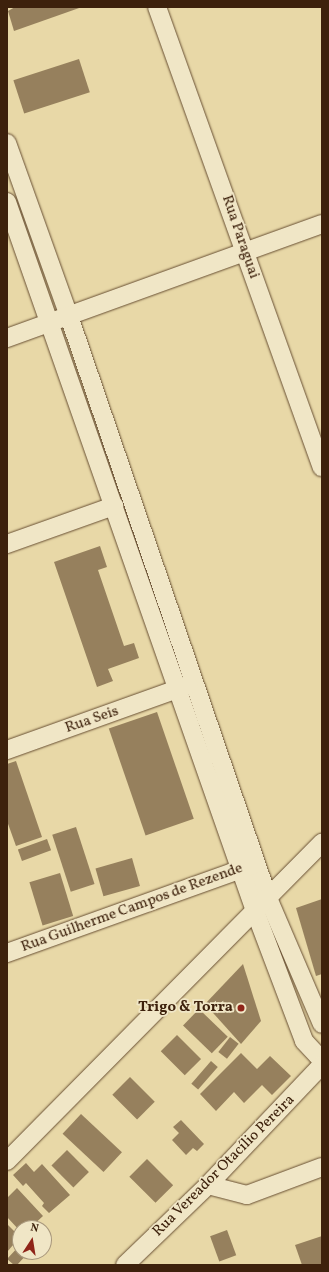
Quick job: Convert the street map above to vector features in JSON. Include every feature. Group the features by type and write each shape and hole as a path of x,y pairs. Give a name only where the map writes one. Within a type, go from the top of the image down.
{"street":[{"name":"Rua Paraguai","path":"158,7 322,467"},
{"path":"7,143 69,316 195,683 249,866 255,911 304,1041 322,1060"},
{"path":"7,202 178,690 249,866 268,898 322,1024"},
{"path":"7,338 246,253 322,224"},
{"path":"7,544 114,506"},
{"name":"Rua Seis","path":"7,750 195,683"},
{"path":"7,1161 322,843"},
{"name":"Rua Guilherme Campos de Rezende","path":"7,953 249,866"},
{"name":"Rua Vereador Otacílio Pereira","path":"125,1265 208,1185 322,1065"},
{"path":"208,1185 247,1195 322,1167"}],"building":[{"path":"15,7 82,7 14,31 8,11"},
{"path":"79,59 90,92 24,114 13,80"},
{"path":"100,546 107,567 98,570 124,646 134,643 139,658 108,669 113,681 97,687 54,562"},
{"path":"157,712 194,819 146,835 109,729"},
{"path":"16,761 42,837 16,846 7,821 7,764"},
{"path":"76,827 95,884 71,892 52,835"},
{"path":"47,839 51,850 22,861 18,850"},
{"path":"132,858 140,886 103,896 95,868"},
{"path":"60,873 73,916 43,925 29,882"},
{"path":"322,899 322,974 316,976 296,908"},
{"path":"243,964 261,1021 241,1044 205,1004"},
{"path":"199,1009 228,1037 212,1053 183,1026"},
{"path":"177,1035 201,1059 185,1075 161,1051"},
{"path":"230,1037 239,1044 227,1059 218,1052"},
{"path":"241,1053 257,1069 270,1056 291,1076 272,1095 262,1085 244,1103 234,1092 216,1111 200,1094"},
{"path":"211,1061 218,1067 198,1090 191,1084"},
{"path":"130,1077 155,1102 137,1119 112,1095"},
{"path":"81,1114 122,1152 104,1172 63,1134"},
{"path":"181,1120 204,1144 197,1151 193,1148 186,1155 172,1140 179,1133 173,1127"},
{"path":"67,1150 89,1172 73,1187 51,1166"},
{"path":"147,1159 173,1185 155,1203 129,1177"},
{"path":"26,1163 34,1172 42,1164 70,1195 49,1213 42,1206 44,1203 26,1183 23,1186 13,1175"},
{"path":"17,1188 43,1216 39,1220 12,1220 12,1222 7,1217 7,1198"},
{"path":"7,1224 12,1229 12,1246 7,1252"},
{"path":"227,1230 236,1255 219,1262 210,1236"},
{"path":"322,1236 322,1265 302,1265 295,1245"},
{"path":"12,1254 12,1260 22,1260 17,1265 14,1265 7,1259"}],"place":[{"name":"Trigo & Torra","path":"241,1008"}]}
